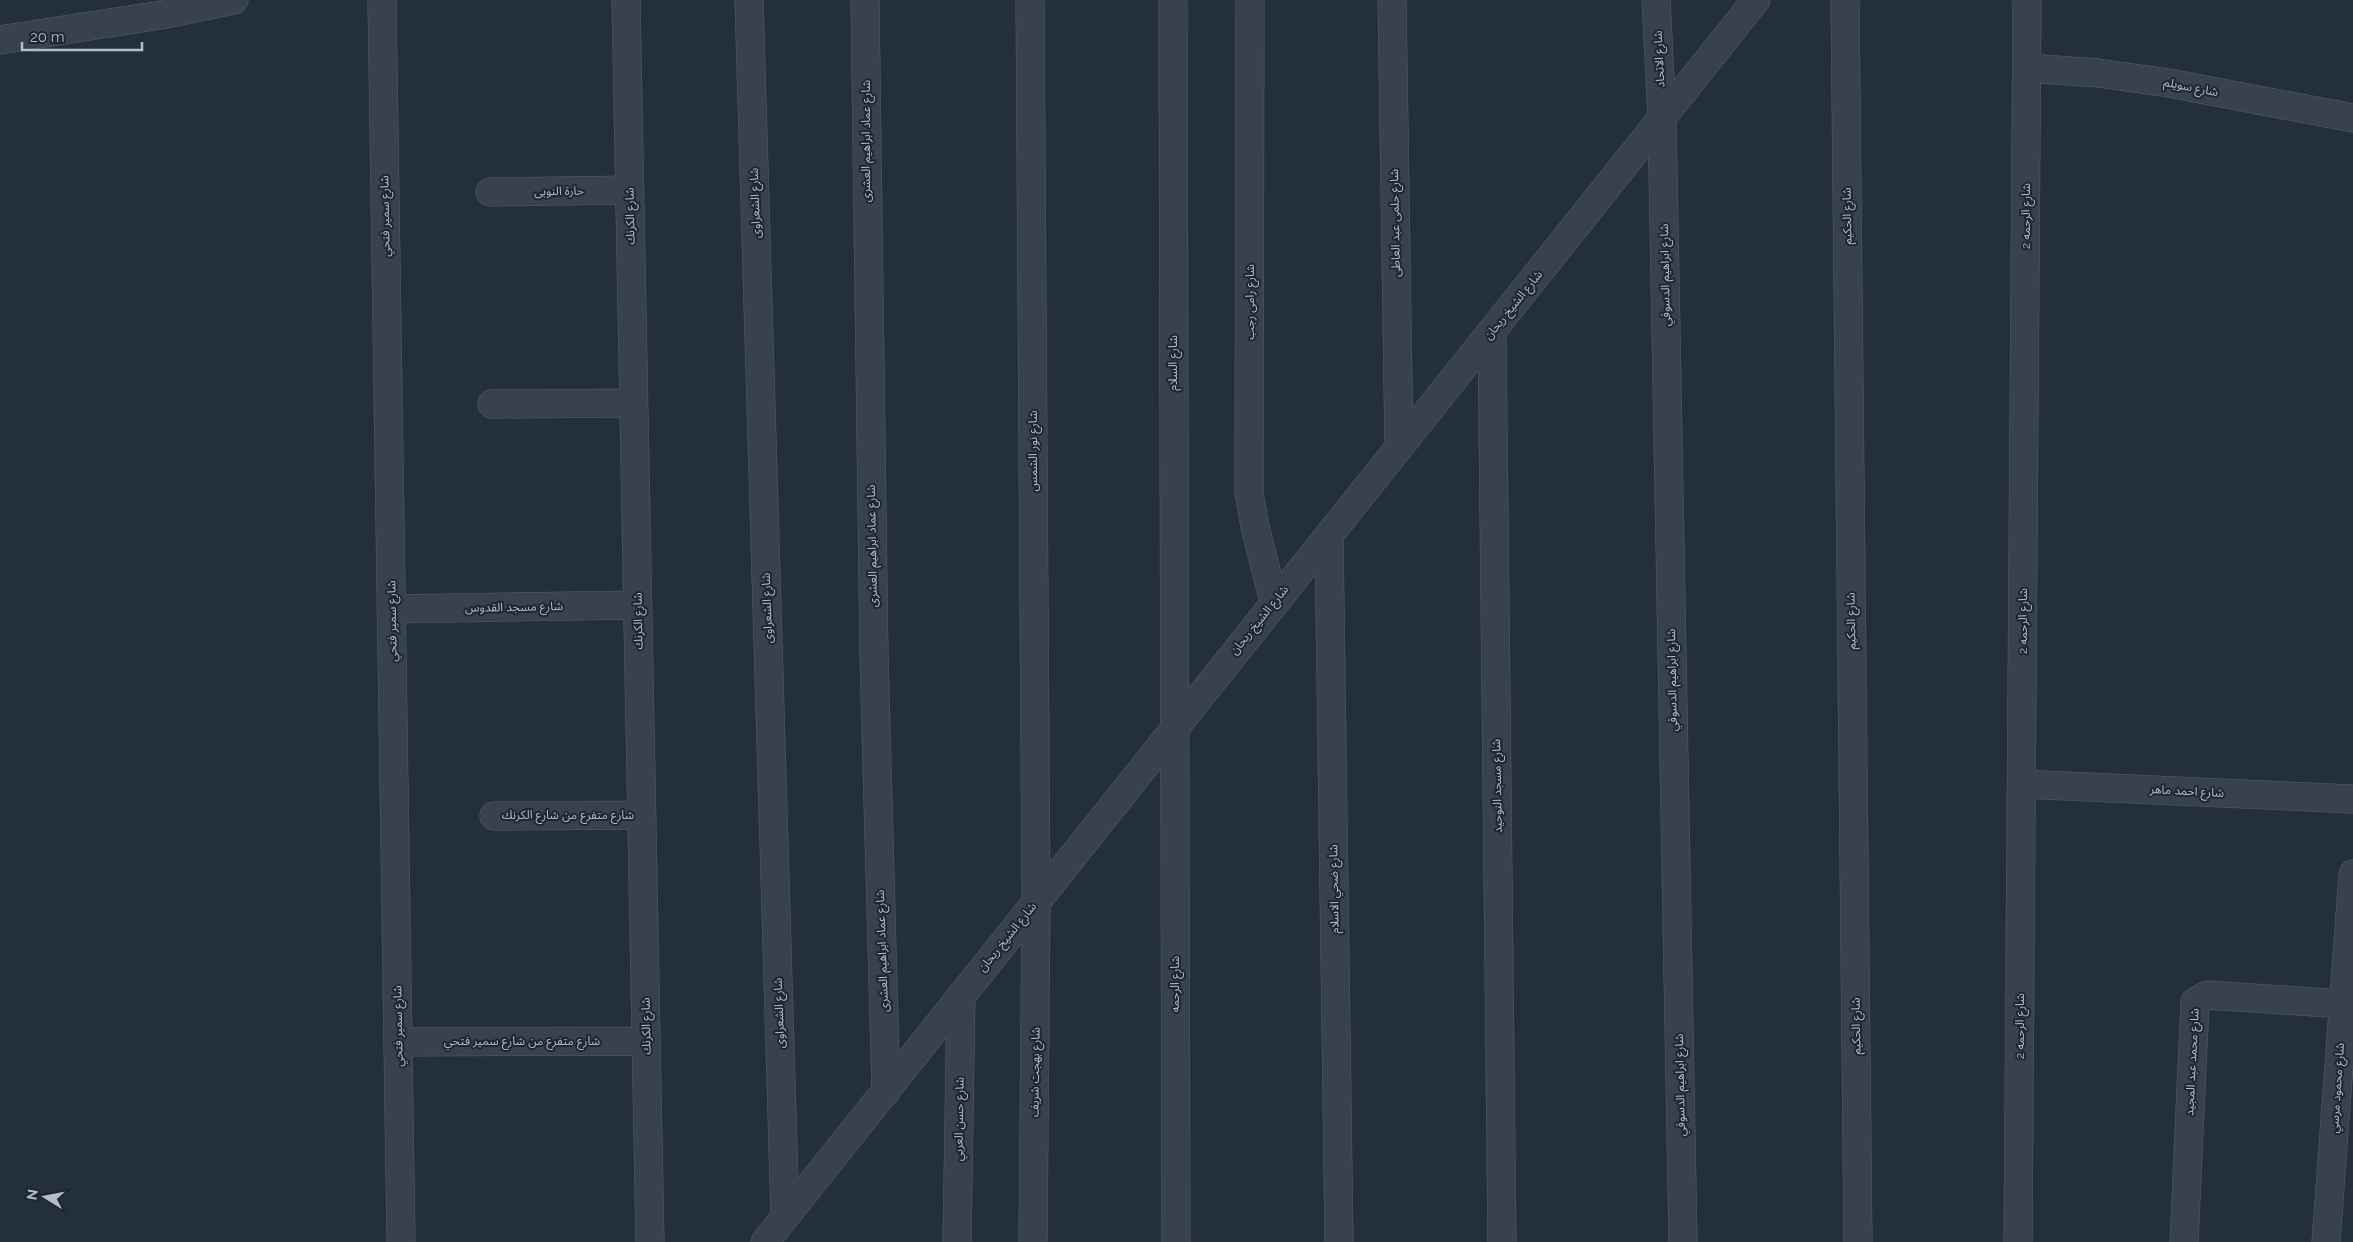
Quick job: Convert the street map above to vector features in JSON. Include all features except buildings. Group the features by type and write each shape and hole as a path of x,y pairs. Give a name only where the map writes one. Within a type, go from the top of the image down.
{"street":[{"path":"0,40 160,7 234,0"},
{"name":"شارع سمير فتحي","path":"382,0 401,1242"},
{"name":"شارع الكرنك","path":"626,0 650,1242"},
{"name":"شارع الشعراوى","path":"748,0 785,1216"},
{"name":"شارع عماد ابراهيم العشرى","path":"866,0 874,636 886,1092"},
{"name":"شارع نور الشمس","path":"1030,0 1036,901"},
{"name":"شارع السلام","path":"1173,0 1174,727"},
{"name":"شارع رامى رجب","path":"1250,0 1250,493 1255,527 1274,602"},
{"name":"شارع حلمى عبد العاطى","path":"1392,0 1399,447"},
{"name":"شارع الاتحاد","path":"1656,0 1662,118"},
{"name":"شارع الشيخ ريحان","path":"765,1242 1174,727 1329,536 1756,0"},
{"name":"شارع الحكيم","path":"1845,0 1858,1242"},
{"name":"شارع الرحمه 2","path":"2018,1242 2027,0"},
{"name":"شارع سويلم","path":"2027,68 2098,73 2169,83 2353,118"},
{"name":"شارع ابراهيم الدسوقي","path":"1662,118 1683,1242"},
{"name":"حارة النوبى","path":"490,192 629,190"},
{"name":"شارع مسجد التوحيد","path":"1492,331 1502,1242"},
{"path":"492,404 633,402"},
{"name":"شارع ضحي الاسلام","path":"1329,536 1338,1242"},
{"name":"شارع مسجد القدوس","path":"391,610 637,605"},
{"name":"شارع الرحمه","path":"1174,727 1176,1242"},
{"name":"شارع احمد ماهر","path":"2022,784 2353,799"},
{"name":"شارع متفرع من شارع الكرنك","path":"494,816 641,815"},
{"name":"شارع محمود مرسي","path":"2326,1242 2352,910 2353,874"},
{"name":"شارع بهجت شريف","path":"1033,1242 1036,901"},
{"name":"شارع محمد عبد المجيد","path":"2184,1242 2195,1002 2206,995 2344,1004"},
{"name":"شارع حسن العربي","path":"957,1242 961,996"},
{"name":"شارع متفرع من شارع سمير فتحي","path":"398,1042 646,1040"}]}
